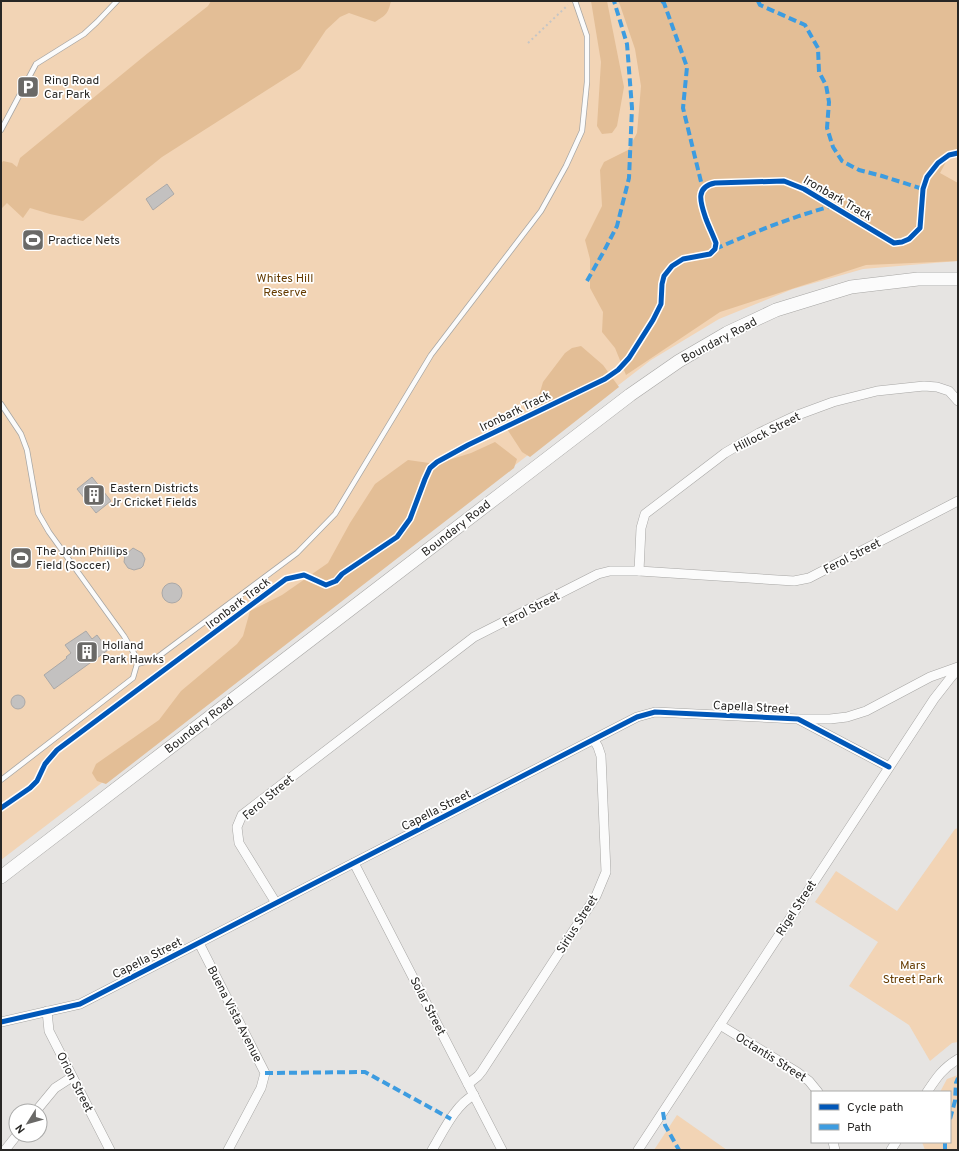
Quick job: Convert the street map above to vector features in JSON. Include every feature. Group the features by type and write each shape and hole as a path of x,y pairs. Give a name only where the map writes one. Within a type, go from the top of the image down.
{"main road":[{"name":"Boundary Road","path":"1,877 630,395 679,361 727,333 776,310 851,287 918,279 958,279"}],"street":[{"name":"Hillock Street","path":"639,571 641,528 645,514 726,453 759,433 795,416 833,402 877,391 924,386 937,387 949,391 958,401"},
{"name":"Ferol Street","path":"276,903 239,843 237,827 242,815 474,637 598,574 639,571 794,581 809,578 958,501"},
{"name":"Capella Street","path":"1,1022 80,1004 637,717 655,712 798,719 830,719 847,717 866,711 930,677 958,669"},
{"name":"Rigel Street","path":"638,1150 934,699 958,669"},
{"name":"Capella Street","path":"798,719 889,767"},
{"name":"Sirius Street","path":"468,1084 482,1071 596,896 606,872 601,756 594,740"},
{"name":"Solar Street","path":"354,863 502,1150"},
{"name":"Buena Vista Avenue","path":"199,943 264,1073 261,1088 228,1150"},
{"name":"Orion Street","path":"47,1011 49,1031 110,1150"},
{"name":"Octantis Street","path":"720,1025 797,1072 809,1081 817,1091"},
{"path":"928,1091 938,1075 958,1058"},
{"path":"43,1103 55,1088 72,1077"},
{"path":"432,1150 461,1104 474,1095"}],"lane":[{"path":"1,130 36,64 84,34 117,1"},
{"path":"137,664 156,659 297,553 335,514 431,355 541,211 566,166 582,131 587,82 586,36 573,1"},
{"path":"1,404 22,434 27,450 38,513 49,532 124,636 135,655 137,664 133,678 1,780"}],"path":[{"path":"528,43 573,1"}],"green space":[{"name":"Whites Hill Reserve","path":"1,1 958,1 958,261 863,269 793,289 719,319 651,360 1,860"},
{"name":"Mars Street Park","path":"958,828 958,1042 952,1043 930,1061 909,1025 849,986 878,942 815,902 836,871 897,911 955,829"},
{"path":"958,1075 958,1150 925,1150 922,1143 951,1143 951,1091 941,1091 947,1079"},
{"path":"677,1115 727,1150 654,1150"}],"shaded area":[{"path":"211,1 391,1 386,14 375,22 349,13 340,17 326,30 300,69 162,157 83,221 30,208 23,218 7,203 1,209 1,164 3,161 12,163 17,167 20,158 208,6"},
{"path":"591,1 607,1 624,87 617,126 612,133 602,134 597,126 601,62"},
{"path":"618,1 958,1 958,157 947,160 940,173 958,183 958,261 866,265 720,312 626,375 615,348 602,332 603,312 590,288 590,259 585,240 602,206 600,170 604,162 628,150 637,133 641,86 635,49"},
{"path":"581,346 603,365 619,387 530,457 522,452 507,429 512,421 529,416 535,409 543,382 565,353 572,348"},
{"path":"495,442 517,459 514,468 106,784 97,781 92,773 96,764 159,720 181,691 237,644 243,636 250,611 282,595 328,563 350,523 375,484 408,460 436,464 471,453"}],"building":[{"path":"167,184 174,194 153,210 146,199"},
{"name":"Eastern Districts Jr Cricket Fields","path":"92,477 111,501 96,513 77,489"},
{"path":"133,548 142,553 145,559 141,568 134,570 128,568 124,562 125,555"},
{"path":"168,583 176,583 182,589 182,597 176,603 168,603 162,597 162,589"},
{"name":"Holland Park Hawks","path":"86,631 92,639 97,635 108,650 54,689 44,675 67,658 66,657 71,653 65,645"},
{"path":"18,695 23,697 25,702 23,707 18,709 13,707 11,702 13,697"}],"marked path":[{"path":"587,281 617,226 629,178 632,108 627,44 614,1"},
{"path":"662,1 687,67 683,108 703,190"},
{"path":"758,1 760,5 805,25 818,48 819,72 826,85 829,102 827,128 833,147 842,161 859,170 923,189"},
{"path":"715,249 773,225 832,206"},
{"path":"265,1073 365,1072 451,1119"},
{"path":"951,1115 955,1101 956,1083 958,1078"},
{"path":"663,1112 665,1125 679,1150"},
{"path":"945,1143 945,1150"}],"cycle path":[{"name":"Ironbark Track","path":"1,808 30,788 37,781 45,764 57,750 286,579 304,575 326,585 336,581 342,574 397,537 410,519 430,468 437,462 468,445 605,379 618,370 629,358 653,320 661,304 664,276 672,266 683,259 710,254 715,249 716,243 701,202 702,192 708,185 715,183 784,181 804,189 894,243 902,242 909,239 920,228 923,189 927,177 938,163 949,155 958,153"},
{"path":"1,1022 80,1004 637,717 655,712 798,719 889,767"}],"place":[{"name":"Ring Road Car Park","path":"28,87"},
{"name":"Practice Nets","path":"33,240"},
{"name":"Eastern Districts Jr Cricket Fields","path":"94,495"},
{"name":"The John Phillips Field (Soccer)","path":"21,558"},
{"name":"Holland Park Hawks","path":"87,652"}]}
